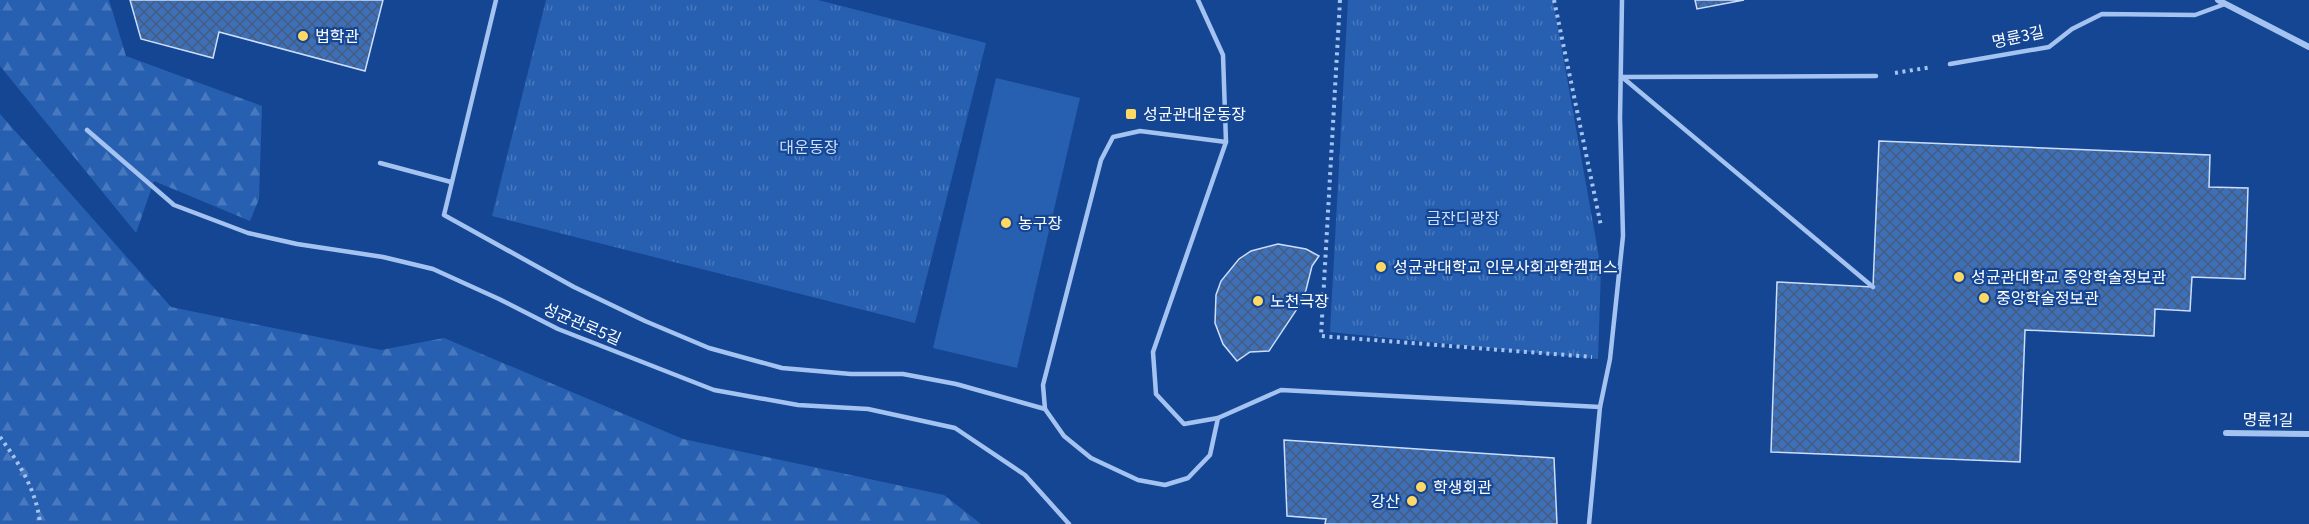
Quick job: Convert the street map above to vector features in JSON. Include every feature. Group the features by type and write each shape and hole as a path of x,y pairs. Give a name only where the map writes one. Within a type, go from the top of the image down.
{"street":[{"name":"명륜3길","path":"2222,2 2309,46"},
{"name":"명륜1길","path":"2226,433 2309,434"}],"lane":[{"path":"496,0 444,215 574,286 645,321 709,348 782,368 851,374 903,374 956,384 1045,409"},
{"path":"1198,0 1223,56 1226,142 1153,352 1156,394 1184,424 1218,418 1281,390 1600,407"},
{"path":"1589,524 1600,407 1610,359 1623,236 1620,118 1622,0"},
{"name":"명륜3길","path":"1950,64 2049,47 2072,28 2102,14 2194,15 2222,2"},
{"path":"1622,77 1876,76"},
{"path":"1622,77 1874,287"},
{"name":"성균관로5길","path":"87,130 174,205 248,233 297,244 383,257 433,269 558,329 714,390 798,405 868,410 955,428 1025,475 1069,524"},
{"path":"1218,418 1210,455 1188,478 1165,485 1138,480 1091,458 1064,435 1045,409 1043,385 1101,160 1113,137 1140,131 1226,142"},
{"path":"380,163 452,182"}],"path":[{"path":"1340,0 1321,336 1610,359"},
{"path":"1554,0 1603,234"},
{"path":"1876,76 1950,64"},
{"path":"0,437 21,466 39,510 40,524"}],"green space":[{"path":"0,0 109,0 126,56 262,106 259,199 250,221 154,181 136,233 0,66"},
{"name":"대운동장","path":"546,0 818,0 986,43 915,323 492,216"},
{"name":"금잔디광장","path":"1348,0 1553,0 1601,268 1598,359 1330,332"},
{"name":"농구장","path":"996,78 1080,98 1017,368 933,348"},
{"path":"0,114 171,307 381,350 444,338 683,439 944,495 981,524 0,524"}],"building":[{"name":"법학관","path":"130,0 383,0 365,71 219,32 213,58 141,39"},
{"path":"1695,0 1744,0 1697,9"},
{"name":"중앙학술정보관","path":"1879,141 2210,155 2209,187 2248,188 2245,279 2192,277 2190,311 2155,309 2154,336 2025,330 2020,462 1771,452 1777,282 1873,287"},
{"name":"노천극장","path":"1278,244 1306,249 1319,256 1312,266 1306,290 1297,309 1269,351 1250,352 1237,361 1223,344 1215,323 1216,295 1221,281 1239,259 1251,251"},
{"name":"학생회관","path":"1284,440 1554,458 1557,524 1325,524 1326,519 1287,516"}],"place":[{"name":"법학관","path":"303,36"},
{"name":"성균관대운동장","path":"1131,114"},
{"name":"농구장","path":"1006,223"},
{"name":"성균관대학교 인문사회과학캠퍼스","path":"1381,267"},
{"name":"성균관대학교 중앙학술정보관","path":"1959,277"},
{"name":"중앙학술정보관","path":"1984,298"},
{"name":"노천극장","path":"1258,301"},
{"name":"학생회관","path":"1421,487"},
{"name":"강산","path":"1412,501"}]}
